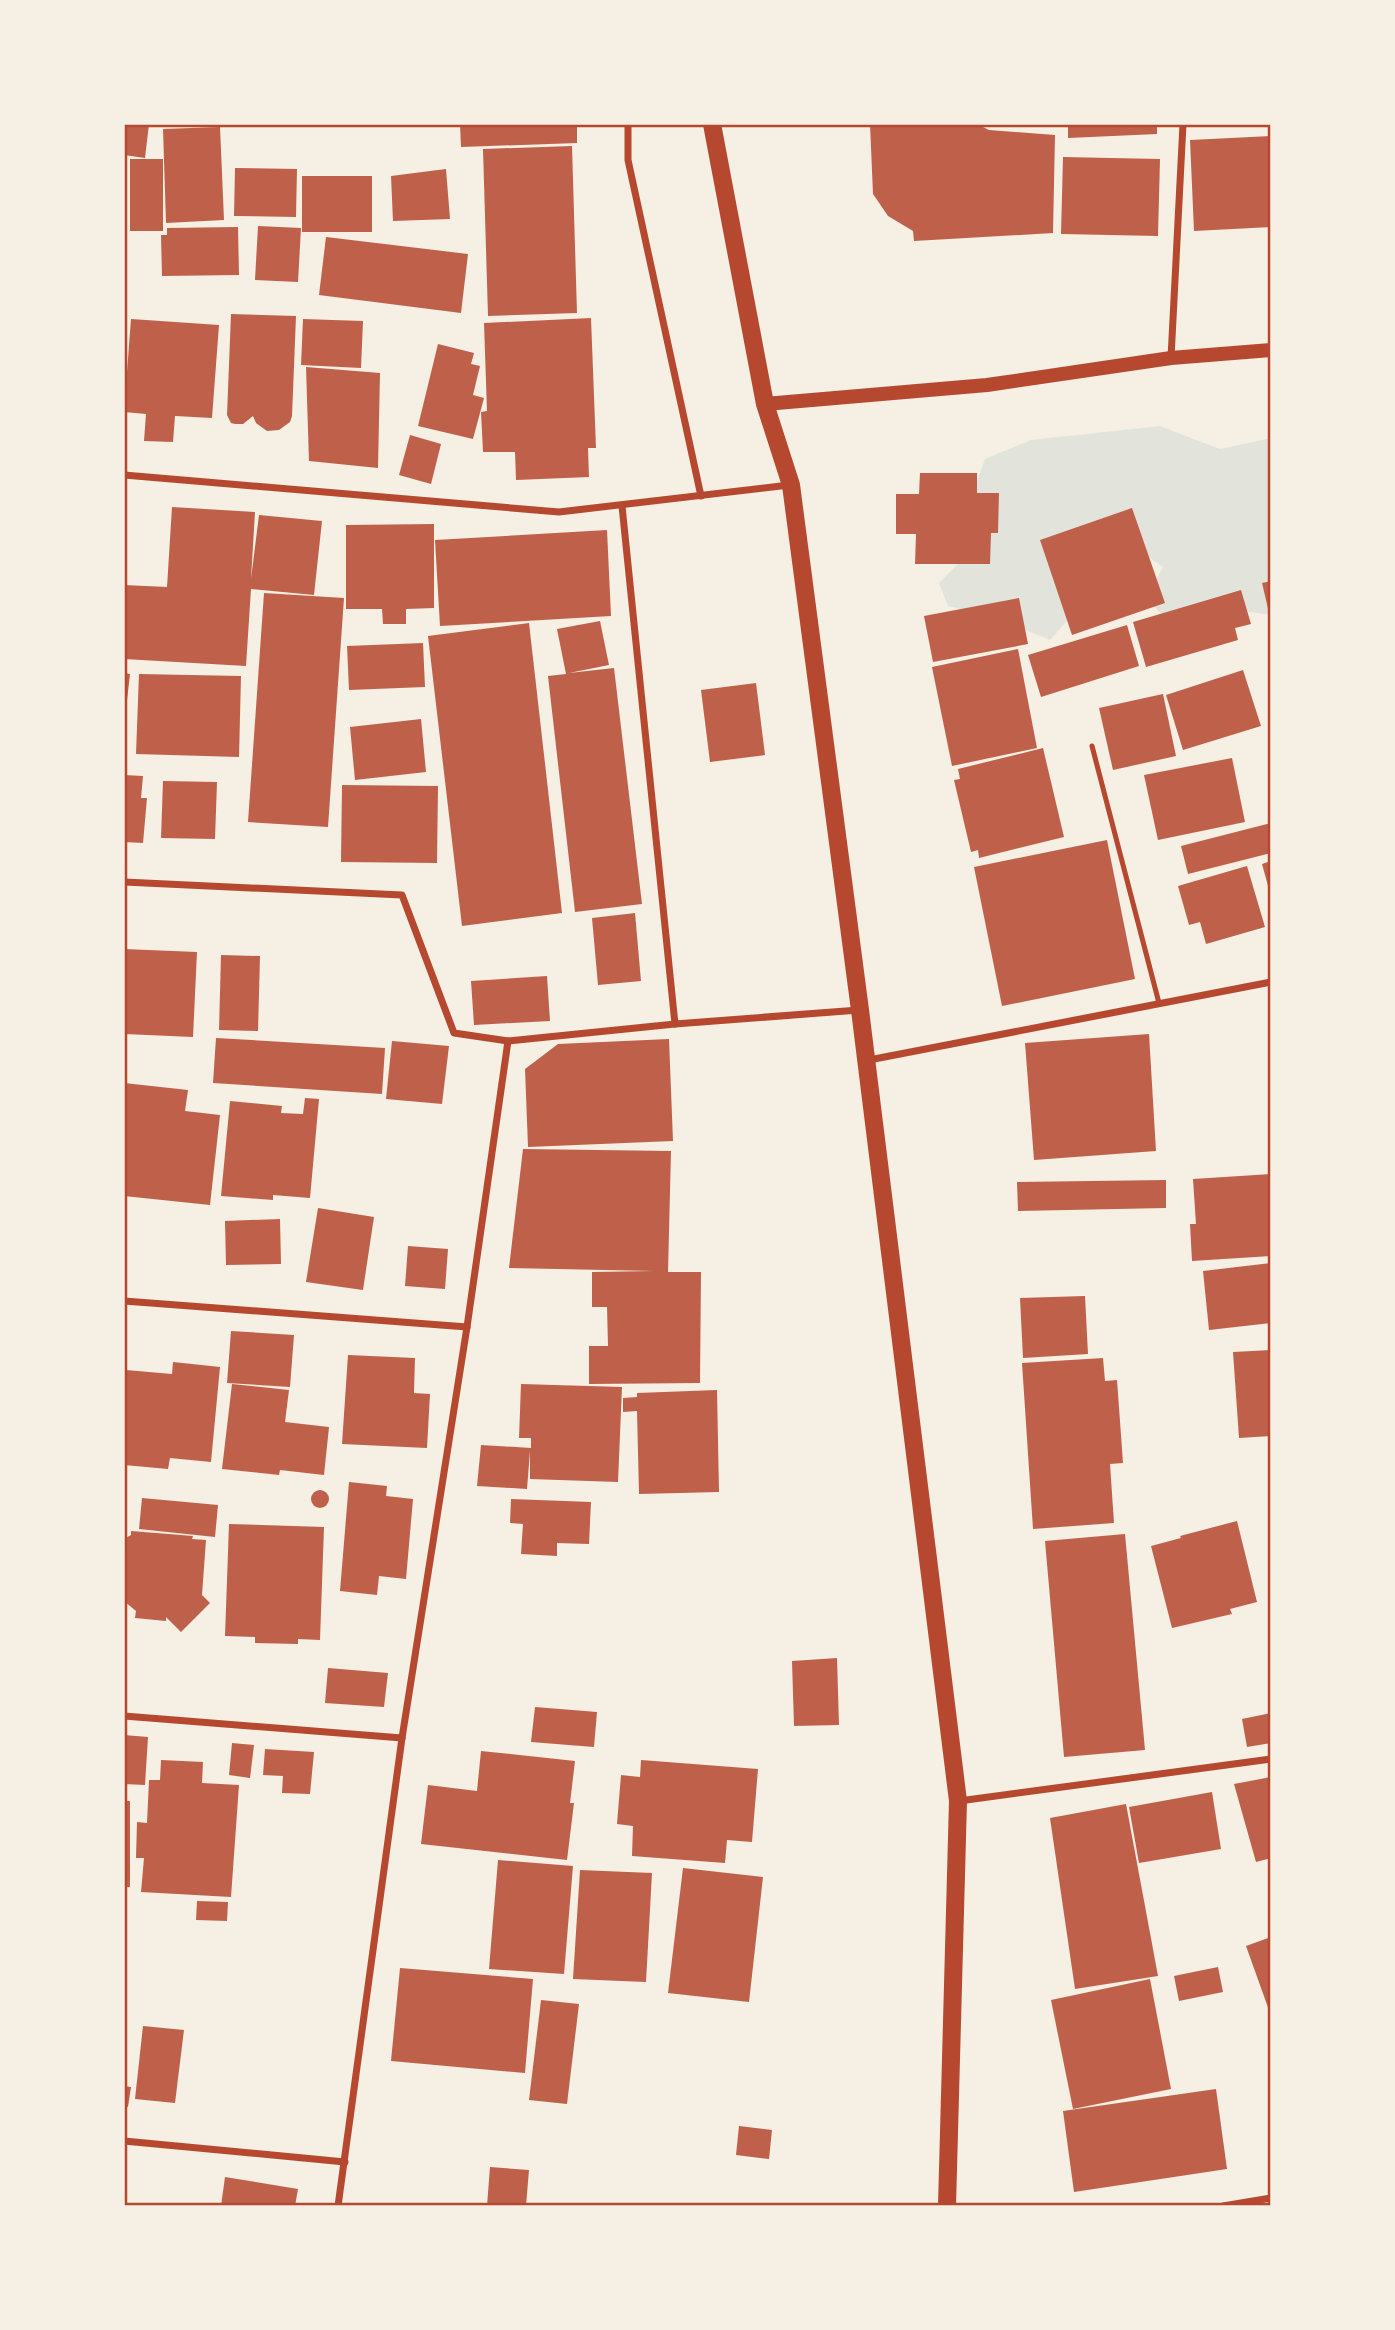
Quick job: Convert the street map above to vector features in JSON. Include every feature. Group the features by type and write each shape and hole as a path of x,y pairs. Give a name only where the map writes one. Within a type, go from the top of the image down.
{"main road":[{"path":"712,124 765,404 791,485 860,1010 864,1061 958,1801 947,2206"},
{"path":"765,404 987,385 1171,358 1271,350"}],"street":[{"path":"628,124 628,160 701,496"},
{"path":"1171,358 1183,124"},
{"path":"124,475 559,512 791,485"},
{"path":"622,506 675,1024"},
{"path":"124,882 402,895 454,1032 508,1041 675,1024 860,1010"},
{"path":"864,1061 1271,982"},
{"path":"338,2206 402,1738 467,1327 508,1041"},
{"path":"124,1301 467,1327"},
{"path":"124,1716 402,1738"},
{"path":"958,1801 1271,1759"},
{"path":"124,2140 345,2162"},
{"path":"1223,2206 1271,2198"}],"lane":[{"path":"1092,746 1159,1003"}],"shaded area":[{"path":"1160,426 1220,449 1271,438 1271,615 1221,608 1166,620 1147,597 1163,567 1109,530 1076,611 1050,640 991,616 948,606 939,583 973,549 974,490 985,459 1031,440"}],"building":[{"path":"124,124 149,124 145,158 124,155"},
{"path":"460,124 577,124 577,143 461,147"},
{"path":"870,124 977,124 989,130 1055,135 1053,233 914,241 913,231 888,216 873,194"},
{"path":"1068,124 1157,124 1157,134 1068,138"},
{"path":"220,127 224,220 166,223 163,129"},
{"path":"1271,136 1271,227 1194,231 1190,140"},
{"path":"572,146 577,313 488,316 483,149"},
{"path":"1063,157 1160,159 1158,236 1061,234"},
{"path":"130,159 163,159 163,231 130,231"},
{"path":"235,168 297,169 296,217 234,216"},
{"path":"446,169 450,219 393,221 391,176"},
{"path":"302,176 372,176 372,232 302,232"},
{"path":"258,226 301,228 298,282 255,280"},
{"path":"238,227 239,275 162,276 161,235 167,235 167,228"},
{"path":"326,237 468,254 461,313 319,295"},
{"path":"231,314 296,316 292,416 290,422 279,430 267,431 256,423 253,416 243,424 231,423 227,415"},
{"path":"591,318 596,448 588,448 589,477 516,480 515,452 483,452 481,412 487,411 484,323"},
{"path":"131,319 219,325 212,418 175,416 173,442 144,441 146,414 124,412"},
{"path":"303,319 363,321 361,368 301,365"},
{"path":"438,344 474,353 471,364 480,366 473,395 484,398 473,439 418,426"},
{"path":"306,367 380,373 378,468 309,461"},
{"path":"410,435 441,444 431,484 399,475"},
{"path":"920,473 977,473 977,493 999,493 998,533 991,533 990,564 915,564 916,534 896,534 896,494 919,494"},
{"path":"172,507 255,512 251,579 259,515 322,521 314,595 251,589 246,666 124,659 124,585 167,587"},
{"path":"1132,508 1165,603 1072,635 1040,540"},
{"path":"434,524 434,608 406,609 406,624 383,624 382,609 346,609 346,525"},
{"path":"607,530 611,616 440,626 435,540"},
{"path":"1271,581 1271,617 1270,617 1262,583"},
{"path":"1241,590 1251,624 1235,628 1238,640 1146,667 1133,622"},
{"path":"264,593 344,598 328,827 248,822"},
{"path":"1019,598 1028,644 933,662 924,616"},
{"path":"600,621 609,665 569,673 614,668 642,904 575,912 548,676 566,674 557,629"},
{"path":"529,623 562,913 462,926 428,636"},
{"path":"1127,625 1139,666 1041,697 1028,655"},
{"path":"423,643 425,687 349,690 347,646"},
{"path":"1018,649 1037,748 952,766 932,667"},
{"path":"1243,670 1261,726 1183,750 1166,695"},
{"path":"124,673 130,674 126,709 124,709"},
{"path":"139,674 241,676 239,757 136,754"},
{"path":"756,683 765,755 710,762 701,690"},
{"path":"1163,694 1176,756 1113,770 1099,708"},
{"path":"421,719 426,772 355,780 350,727"},
{"path":"1043,748 1064,837 979,858 978,850 971,852 954,780 960,779 958,769"},
{"path":"1232,758 1245,822 1158,840 1144,775"},
{"path":"124,775 143,776 141,798 147,798 143,843 124,842"},
{"path":"163,781 217,782 215,839 161,838"},
{"path":"342,785 438,786 437,863 341,862"},
{"path":"1271,823 1271,853 1188,874 1181,846"},
{"path":"1107,840 1135,979 1002,1006 974,867"},
{"path":"1271,861 1271,892 1270,893 1262,864"},
{"path":"1247,866 1265,927 1206,944 1200,922 1189,925 1178,886"},
{"path":"635,913 641,981 598,985 592,918"},
{"path":"124,949 197,952 193,1037 124,1034"},
{"path":"221,955 260,956 258,1031 219,1030"},
{"path":"547,976 550,1021 474,1025 471,981"},
{"path":"1149,1034 1156,1151 1034,1160 1025,1043"},
{"path":"216,1038 385,1048 382,1094 213,1083"},
{"path":"669,1039 673,1141 528,1147 525,1069 558,1044"},
{"path":"392,1041 449,1046 442,1104 386,1099"},
{"path":"124,1083 188,1090 185,1111 220,1115 210,1205 124,1196"},
{"path":"305,1098 319,1099 310,1198 273,1195 273,1200 221,1196 230,1101 282,1106 281,1113 303,1114"},
{"path":"523,1149 671,1151 668,1272 701,1272 700,1383 589,1384 589,1346 608,1346 607,1307 592,1307 592,1272 654,1271 509,1268"},
{"path":"1271,1174 1271,1256 1192,1261 1190,1224 1196,1224 1193,1179"},
{"path":"1166,1180 1166,1208 1018,1211 1017,1182"},
{"path":"318,1208 374,1217 363,1290 306,1282"},
{"path":"280,1219 281,1264 226,1265 225,1221"},
{"path":"408,1246 448,1249 445,1289 405,1286"},
{"path":"1271,1263 1271,1323 1209,1330 1203,1271"},
{"path":"1085,1296 1088,1354 1023,1358 1020,1298"},
{"path":"231,1331 294,1335 290,1387 227,1383"},
{"path":"1271,1350 1271,1436 1239,1438 1233,1352"},
{"path":"348,1355 415,1358 414,1393 430,1394 427,1448 342,1444"},
{"path":"1103,1358 1105,1381 1117,1380 1123,1463 1110,1464 1114,1523 1033,1529 1022,1363"},
{"path":"173,1362 220,1367 211,1462 170,1458 168,1469 124,1465 126,1370 172,1374"},
{"path":"232,1384 289,1390 285,1422 329,1427 324,1475 280,1470 279,1475 222,1469"},
{"path":"521,1384 622,1387 618,1482 530,1479 530,1451 527,1489 477,1486 481,1445 531,1448 531,1438 519,1438"},
{"path":"717,1390 719,1492 639,1494 637,1411 623,1412 623,1398 637,1397 637,1393"},
{"path":"349,1482 387,1486 386,1496 413,1499 406,1579 379,1576 377,1595 340,1591"},
{"path":"320,1490 326,1493 329,1499 326,1505 320,1508 314,1505 311,1499 314,1493"},
{"path":"142,1498 218,1505 215,1537 139,1529"},
{"path":"511,1499 591,1502 589,1544 557,1543 557,1556 521,1554 523,1524 510,1523"},
{"path":"1237,1521 1257,1602 1230,1609 1232,1614 1172,1628 1151,1546"},
{"path":"229,1524 324,1527 320,1640 298,1639 298,1644 255,1643 255,1637 225,1636"},
{"path":"131,1531 193,1536 192,1539 206,1540 202,1595 210,1603 181,1632 166,1617 166,1621 135,1618 136,1611 124,1601 124,1539 131,1535"},
{"path":"1125,1534 1145,1750 1064,1757 1045,1541"},
{"path":"837,1658 839,1725 794,1726 792,1661"},
{"path":"328,1668 388,1673 384,1707 325,1703"},
{"path":"535,1707 597,1712 594,1747 531,1742"},
{"path":"1271,1713 1271,1743 1247,1747 1242,1719"},
{"path":"124,1735 148,1737 145,1785 124,1784"},
{"path":"232,1743 254,1745 250,1778 229,1775"},
{"path":"265,1749 314,1752 310,1794 282,1793 283,1776 263,1775"},
{"path":"481,1751 575,1761 570,1803 574,1803 567,1860 421,1844 428,1785 477,1791"},
{"path":"161,1760 203,1762 202,1783 239,1785 231,1897 141,1892 144,1858 136,1858 137,1822 147,1823 149,1780 160,1780"},
{"path":"641,1760 758,1769 752,1842 727,1840 725,1863 632,1856 633,1826 617,1824 621,1775 640,1777"},
{"path":"1271,1777 1271,1858 1256,1862 1234,1784"},
{"path":"1212,1792 1221,1849 1139,1863 1129,1807"},
{"path":"124,1801 130,1801 130,1887 124,1887"},
{"path":"1126,1804 1158,1976 1075,1989 1050,1818"},
{"path":"498,1860 573,1866 564,1974 489,1969"},
{"path":"683,1868 763,1877 749,2002 668,1993"},
{"path":"580,1870 652,1873 646,1982 573,1979"},
{"path":"197,1901 228,1902 227,1921 196,1920"},
{"path":"1271,1937 1271,2013 1270,2013 1246,1946"},
{"path":"1218,1967 1223,1992 1179,2001 1174,1976"},
{"path":"400,1968 533,1979 525,2073 391,2061"},
{"path":"1150,1979 1171,2089 1073,2109 1051,2000"},
{"path":"541,2000 579,2004 567,2104 529,2100"},
{"path":"143,2026 184,2030 175,2103 135,2099"},
{"path":"124,2086 131,2087 128,2107 124,2106"},
{"path":"1216,2089 1227,2169 1074,2192 1063,2111"},
{"path":"739,2126 772,2130 769,2159 736,2155"},
{"path":"490,2167 529,2170 526,2206 487,2206"},
{"path":"225,2177 298,2189 295,2206 221,2206"}]}
